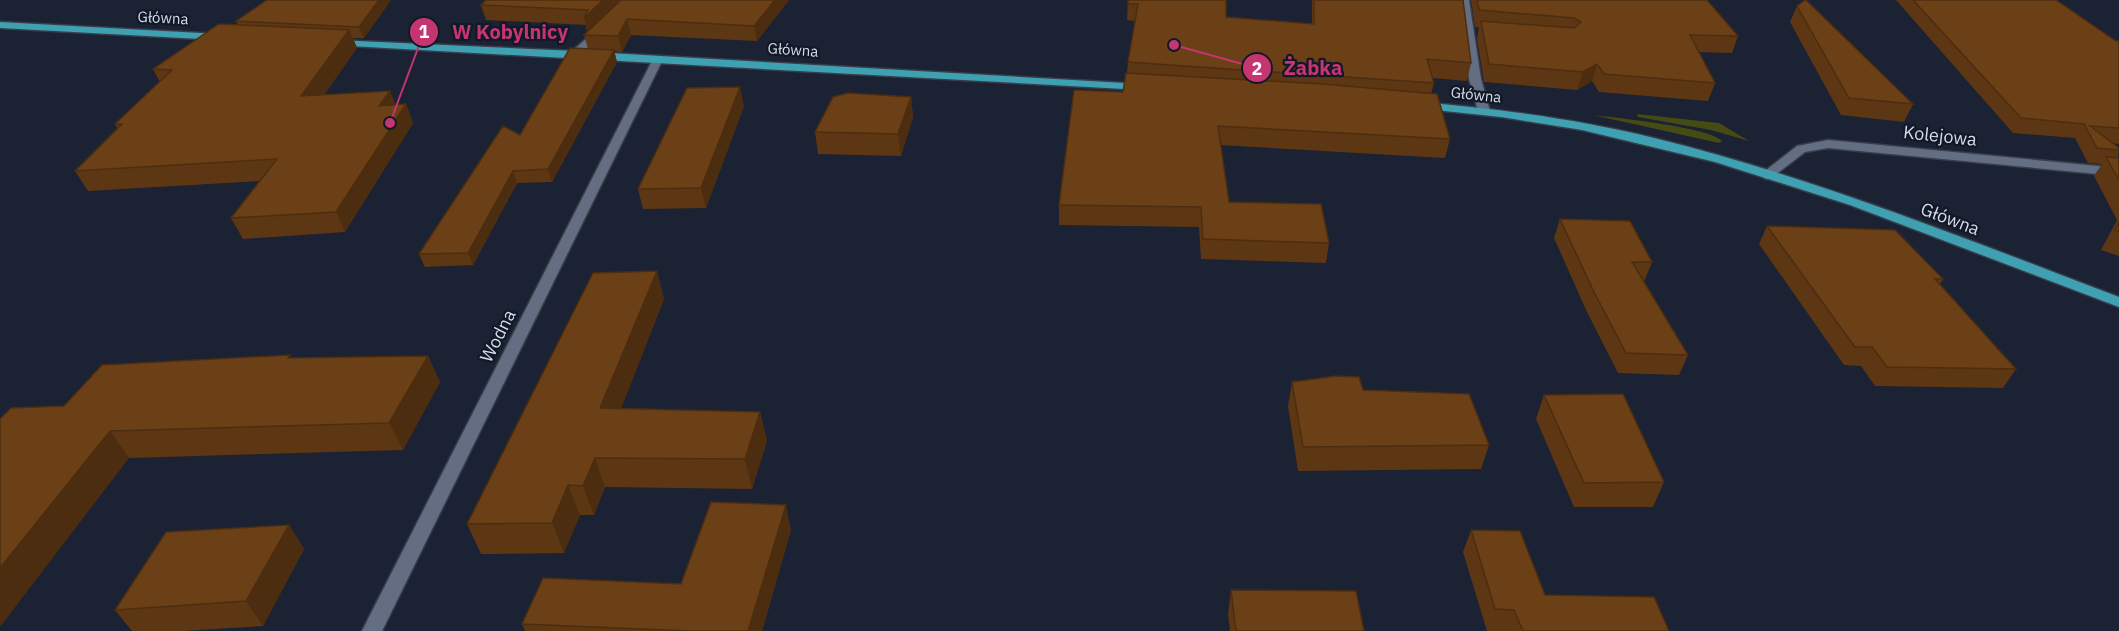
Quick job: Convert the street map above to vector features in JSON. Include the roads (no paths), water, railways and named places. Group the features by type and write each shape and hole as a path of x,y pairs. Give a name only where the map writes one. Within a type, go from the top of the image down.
{"main road":[{"name":"Główna","path":"0,25 226,38"},
{"name":"Główna","path":"321,43 658,58 1150,88"},
{"name":"Główna","path":"1413,105 1484,111 1582,126 1684,150 1884,214 2119,302"}],"street":[{"path":"1464,0 1474,32 1475,79 1484,111"},
{"path":"575,54 609,21"},
{"name":"Wodna","path":"372,631 658,58"},
{"name":"Kolejowa","path":"1766,175 1801,148 1828,144 2119,172"}],"place":[{"name":"Żabka","path":"1174,45"},
{"name":"W Kobylnicy","path":"390,123"}]}
